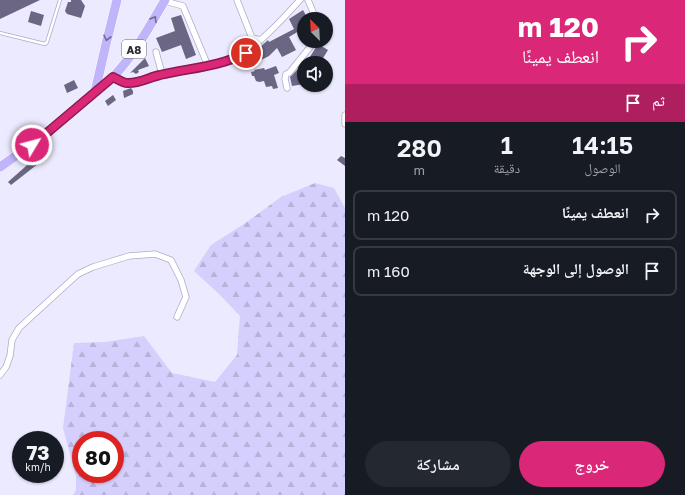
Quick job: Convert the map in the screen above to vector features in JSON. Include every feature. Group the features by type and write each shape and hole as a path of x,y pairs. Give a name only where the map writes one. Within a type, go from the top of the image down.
{"highway":[{"name":"A8","path":"95,92 117,0"},
{"name":"A8","path":"0,167 42,137 121,69 165,1"},
{"path":"100,67 107,76 113,77"}],"street":[{"path":"237,0 252,38 261,40"},
{"path":"308,0 313,12"},
{"path":"165,1 183,6 208,66"},
{"path":"113,77 126,84 162,74 233,60 246,53 261,40 297,1"},
{"path":"287,88 285,80 286,74 289,73 309,48"},
{"path":"156,52 162,74"},
{"path":"345,115 345,124"},
{"path":"0,375 6,367 10,356 12,340 20,328 78,274 93,267 129,256 155,254 172,260 181,280 186,297 177,317"}],"lane":[{"path":"0,34 45,44 47,42 60,0"}],"green space":[{"path":"315,183 334,188 345,208 345,495 73,495 76,490 76,483 124,483 124,431 72,431 72,461 63,428 74,343 105,342 144,336 172,373 215,382 237,355 240,316 194,271 211,245 244,224 281,197"}],"building":[{"path":"0,0 40,0 0,19"},
{"path":"71,0 81,0 85,6 81,18 67,14 65,11 68,2 71,2"},
{"path":"31,11 44,15 41,26 28,22"},
{"path":"297,14 297,32 289,37 296,50 282,57 277,48 269,56 251,65 247,57 260,50 259,48 268,40 269,42 294,29 289,19"},
{"path":"181,15 196,55 186,59 181,45 162,52 156,38 175,31 171,18"},
{"path":"315,48 325,48 328,50 324,56 310,56"},
{"path":"145,58 149,66 138,70 139,72 136,74 133,72 130,73"},
{"path":"276,66 279,73 274,75 278,88 273,89 272,86 266,87 264,81 256,81 254,76 252,76 251,72 255,71 254,70 264,68 265,70"},
{"path":"297,70 297,85 292,86 290,77"},
{"path":"74,80 78,88 67,93 64,85"},
{"path":"131,88 133,94 124,98 123,91"},
{"path":"113,95 116,100 108,106 105,101"},
{"path":"43,151 48,156 11,185 8,182"},
{"path":"341,156 345,158 345,166 337,160"}],"route":[{"path":"32,145 113,77 126,84 162,74 222,63 233,60 246,53"}]}
